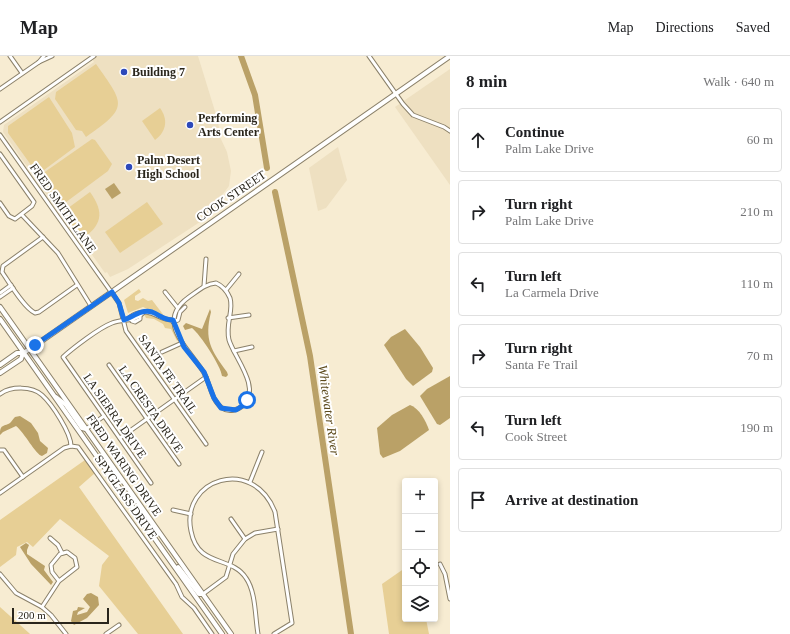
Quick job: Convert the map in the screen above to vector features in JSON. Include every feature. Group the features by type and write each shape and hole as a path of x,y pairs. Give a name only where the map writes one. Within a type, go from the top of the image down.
{"main road":[{"name":"COOK STREET","path":"0,373 21,359 24,353 450,56"},
{"name":"FRED WARING DRIVE","path":"0,307 231,634"},
{"name":"FRED WARING DRIVE","path":"0,319 222,634"},
{"name":"COOK STREET","path":"0,365 17,353 24,353"},
{"path":"50,391 66,405 82,428 86,429"},
{"path":"170,560 184,573 199,594 203,594"}],"street":[{"path":"10,56 22,73"},
{"path":"39,62 44,56"},
{"path":"0,89 39,62 52,56"},
{"path":"0,122 94,56"},
{"path":"369,56 413,115 444,127 450,131"},
{"name":"FRED SMITH LANE","path":"0,135 112,292"},
{"path":"0,154 34,202 32,206 22,215 15,219 11,218 0,203"},
{"path":"22,215 58,253 91,306"},
{"path":"43,238 3,266 2,272 28,309 35,313 39,312 77,284"},
{"path":"204,286 206,259"},
{"path":"226,290 239,274"},
{"path":"216,283 221,285 226,290 231,304 228,318 228,333 234,351 243,365 249,389 245,404 236,410 221,408 214,398 206,377 182,343 173,321 177,307 204,286 216,283"},
{"path":"0,293 12,286"},
{"path":"0,297 12,286"},
{"name":"SANTA FE TRAIL","path":"112,292 119,303 126,331 206,444"},
{"path":"165,292 177,307"},
{"path":"124,320 136,314 149,312 163,319 173,321 178,320 180,312 185,307"},
{"path":"124,320 132,321 141,314"},
{"path":"228,318 250,315"},
{"name":"LA SIERRA DRIVE","path":"124,320 107,326 63,357 151,482"},
{"path":"162,352 182,343"},
{"path":"234,351 252,347"},
{"name":"LA CRESTA DRIVE","path":"109,365 179,464"},
{"path":"120,438 206,377"},
{"path":"0,394 11,389 28,389 41,395 66,428 71,440 71,446 64,448 0,493"},
{"path":"86,429 104,416"},
{"name":"SPYGLASS DRIVE","path":"71,446 76,446 82,451 176,584 182,597 194,608 212,634"},
{"path":"0,450 4,450 23,477"},
{"path":"250,482 262,452"},
{"path":"258,634 248,581 243,574 230,566 215,561 200,550 190,530 191,514 196,498 204,489 216,482 232,479 250,482 260,488 268,497 275,512 292,623 274,634"},
{"path":"173,510 191,514"},
{"path":"231,519 245,539"},
{"path":"203,594 226,578 233,554 245,539 255,533 278,529"},
{"path":"50,538 58,545 62,552"},
{"path":"42,607 59,581 77,568 78,564 69,553 62,552"},
{"path":"59,581 50,568 54,560 62,552"},
{"path":"440,564 445,574 450,599"},
{"path":"0,574 16,593 42,607 59,624 66,634"},
{"path":"106,634 119,625"}],"shaded area":[{"name":"Palm Desert High School","path":"90,56 198,56 218,121 220,137 227,152 231,171 229,186 203,220 128,269 110,277 107,272 105,273 83,242 79,241 3,132 4,125 94,62"},
{"path":"96,64 113,88 117,97 118,105 116,112 110,119 86,137 82,131 76,130 55,99 56,92"},
{"path":"450,69 450,185 395,107"},
{"path":"49,97 72,133 75,147 44,170 41,169 36,172 8,133 8,126"},
{"path":"160,108 163,112 165,125 162,133 155,140 142,121"},
{"path":"92,139 95,140 112,164 108,171 58,208 39,176"},
{"path":"338,147 347,180 326,208 318,211 309,168"},
{"path":"114,183 121,193 112,199 105,189"},
{"path":"90,192 98,206 99,218 93,229 81,240 63,214 64,211"},
{"path":"147,202 163,224 120,253 105,232"},
{"path":"139,289 141,292 135,296 135,300 138,301 143,298 148,301 152,300 165,317 143,307 128,313 124,300"},
{"path":"210,309 211,312 208,330 210,344 227,372 228,375 226,377 222,376 214,358 196,331 192,328 185,330 183,326 186,323 202,329"},
{"path":"144,314 153,315 171,323 178,340 177,341 171,329 165,328 163,324 154,319 146,318"},
{"path":"405,329 420,347 433,368 432,372 413,386 406,379 384,345 391,337"},
{"path":"450,376 450,418 440,425 437,424 420,396 427,389"},
{"path":"410,405 419,412 429,430 400,451 383,458 380,454 377,428 392,415"},
{"path":"20,416 31,423 38,433 40,441 48,448 47,453 42,456 39,455 16,426 0,435 2,426 10,423 15,417"},
{"path":"85,460 95,473 79,487 183,634 138,634 99,586 102,565 109,556 60,519 33,547 27,542 17,547 16,555 0,567 0,520"},
{"path":"26,543 29,545 27,554 45,566 44,570 53,582 51,585 31,564 20,547"},
{"path":"402,570 402,622 427,622 429,634 389,634 382,584"},
{"path":"91,593 98,597 99,605 87,618 74,625 71,621 73,611 77,610 78,607 85,608 78,612 77,615 87,612 90,607 83,599 87,594"},
{"path":"0,607 29,633 30,634 0,634"}],"waterway":[{"name":"Whitewater River","path":"241,56 255,95 267,168"},
{"name":"Whitewater River","path":"275,192 310,356 351,634"}],"place":[{"name":"Building 7","path":"124,72"},
{"name":"Performing Arts Center","path":"190,125"},
{"name":"Palm Desert High School","path":"129,167"}],"route":[{"path":"35,345 112,292 121,307 124,320 129,319 131,316 136,314 149,312 166,320 173,320 184,347 204,372 214,398 221,408 230,411 236,410 245,404 247,400"}]}
